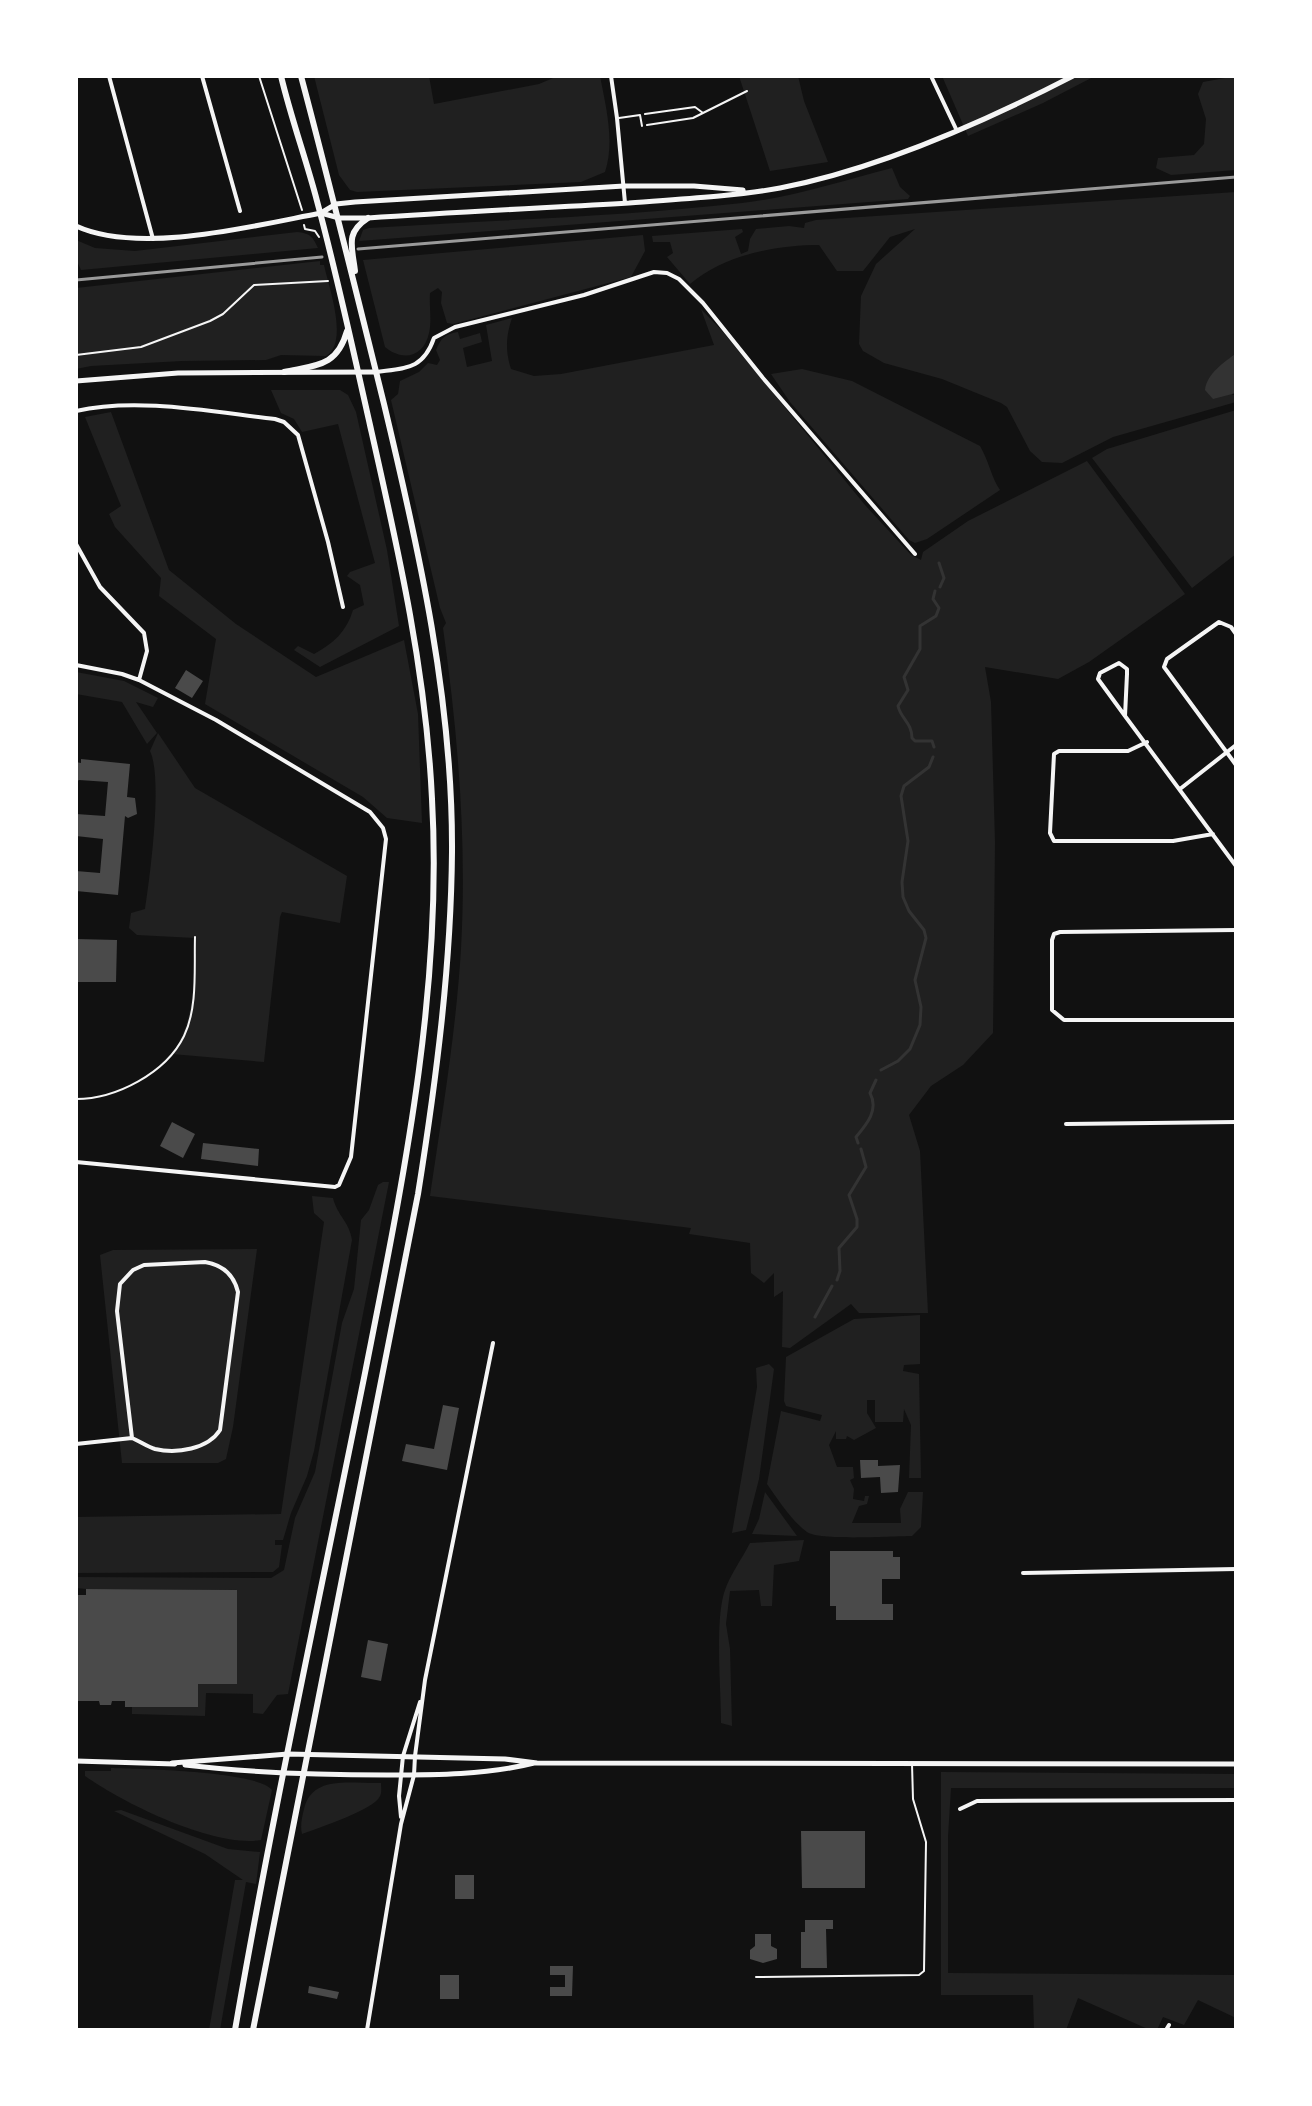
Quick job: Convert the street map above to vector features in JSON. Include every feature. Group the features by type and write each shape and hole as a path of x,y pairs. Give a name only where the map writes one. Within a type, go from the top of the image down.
{"main road":[{"path":"235,2030 259,1887 399,1193 415,1095 432,926 433,803 418,649 321,213 281,76"},
{"path":"253,2030 418,1194 435,1083 449,935 452,850 445,726 428,608 336,204 301,76"},
{"path":"321,213 339,218 368,218 625,203 778,188 917,147 1073,76"},
{"path":"76,226 121,239 153,239 321,213 336,204 624,186 694,186 756,191"},
{"path":"355,290 352,236 357,225 368,218"},
{"path":"284,372 324,363 335,356 343,345 347,327"},
{"path":"76,381 178,373 376,372"},
{"path":"76,1761 172,1763 288,1754 415,1756 537,1763"},
{"path":"172,1763 284,1773 400,1775 509,1768 537,1763 1236,1764"}],"street":[{"path":"109,76 153,239"},
{"path":"202,76 240,211"},
{"path":"611,76 625,203"},
{"path":"931,76 957,131"},
{"path":"376,372 410,367 420,362 429,353 434,338 446,330 584,295 654,272 667,273 679,279 703,303 763,378 915,554"},
{"path":"76,411 115,406 177,408 284,422 298,435 343,607"},
{"path":"76,544 100,587 144,633 147,651 139,680"},
{"path":"1236,634 1231,627 1219,622 1167,659 1164,667 1236,765"},
{"path":"1125,716 1127,669 1119,663 1100,673 1098,679 1125,716 1147,742 1236,866"},
{"path":"76,665 139,680 216,720 370,812 385,833 383,879 351,1157 343,1179 335,1187 76,1162"},
{"path":"1147,742 1128,751 1059,751 1054,754 1050,833 1054,841 1173,841 1213,834"},
{"path":"1180,789 1236,745"},
{"path":"1236,930 1054,934 1052,1010 1064,1020 1236,1020"},
{"path":"1066,1124 1236,1122"},
{"path":"76,1444 132,1438 155,1449 196,1448 216,1438 220,1430 238,1292 233,1277 213,1264 144,1265 133,1270 120,1284 117,1311 132,1438"},
{"path":"367,2030 401,1824 414,1775 423,1692 493,1343"},
{"path":"1023,1573 1236,1569"},
{"path":"401,1824 400,1775 403,1756 423,1692"},
{"path":"960,1809 977,1801 1236,1800"}],"lane":[{"path":"617,118 640,115 642,126"},
{"path":"76,1099 95,1097 130,1085 150,1074 172,1054 184,1036 192,1007 195,937"},
{"path":"756,1977 919,1975 924,1971 926,1842 913,1799 912,1763"}],"path":[{"path":"259,76 301,203"},
{"path":"642,126 693,118 747,91"},
{"path":"640,115 695,107 703,113"},
{"path":"76,355 141,347 210,321 223,314 254,285 330,280"}],"shaded area":[{"path":"314,76 429,76 434,104 539,84 558,76 600,76 609,137 605,172 581,182 350,190 339,175"},
{"path":"739,76 798,76 804,101 828,162 770,171"},
{"path":"942,76 1095,76 968,136"},
{"path":"1236,76 1236,170 1171,175 1156,168 1158,158 1194,155 1204,144 1206,119 1198,94 1203,82"},
{"path":"892,168 900,187 910,196 908,199 359,241 363,230 369,228 603,215 742,203 799,193"},
{"path":"1236,192 1236,353 1213,373 1233,395 1236,393 1236,402 1113,437 1062,463 1042,462 1030,451 1007,407 1001,403 942,379 884,363 863,351 859,344 861,296 876,264 915,229 890,237 863,271 837,271 819,245 802,245 734,259 690,284 667,257 673,253 670,242 653,242 652,236 742,229 743,232 735,237 741,254 748,251 756,229 804,228 805,223 816,220"},
{"path":"297,232 310,236 318,248 81,270 76,259 76,240 95,248 135,251"},
{"path":"643,235 645,251 631,277 453,324 447,323 441,303 442,292 438,288 430,293 430,328 423,347 412,355 399,355 385,347 363,260"},
{"path":"320,261 330,287 337,327 333,349 326,356 281,355 266,360 182,361 76,369 76,288"},
{"path":"701,309 865,505 911,555 921,560 923,552 968,521 1087,461 1185,594 1089,662 1058,679 985,667 991,702 995,842 993,1033 963,1065 931,1086 909,1115 920,1151 928,1313 859,1313 851,1304 790,1348 782,1347 783,1291 774,1297 774,1273 764,1283 751,1273 750,1243 689,1234 691,1228 430,1196 459,980 463,909 462,828 457,748 443,628 446,623 391,400 398,394 400,381 419,372 428,363 437,365 440,360 436,350 438,346 444,337 454,333 458,332 460,339 480,333 482,342 463,348 467,367 492,361 486,325 512,318 507,343 511,369 534,376 561,374 714,345"},
{"path":"1236,353 1236,393 1213,399 1205,390 1209,378"},
{"path":"802,369 852,381 980,446 1000,490 927,539 915,543 909,540 790,402 771,374"},
{"path":"271,390 340,390 348,395 356,412 387,550 399,626 320,667 294,650 298,646 314,654 338,636 353,610 364,605 360,585 347,576 375,563 338,424 302,432 294,419 281,413"},
{"path":"1236,410 1236,554 1192,588 1092,458 1107,449"},
{"path":"111,412 169,570 236,624 316,677 404,640 418,714 422,823 387,818 363,797 205,704 216,639 159,596 161,578 115,527 109,514 121,506 85,417"},
{"path":"76,672 124,681 158,698 153,707 136,702 157,733 147,744 122,702 76,694"},
{"path":"158,733 195,788 347,876 340,923 282,912 264,1062 172,1054 190,1013 195,938 137,935 129,928 131,913 145,909 155,804 154,764 150,751"},
{"path":"389,1182 288,1694 277,1695 263,1714 253,1713 253,1694 206,1693 205,1716 132,1714 132,1707 197,1707 198,1684 237,1684 237,1590 86,1589 76,1588 76,1577 271,1578 284,1570 295,1518 315,1472 342,1323 354,1289 361,1220 369,1210 378,1185"},
{"path":"312,1196 333,1198 352,1240 314,1451 283,1540 275,1540 275,1545 282,1545 279,1567 273,1572 76,1573 76,1517 281,1514 324,1222 314,1213"},
{"path":"257,1249 226,1459 218,1463 122,1463 100,1255 113,1250"},
{"path":"920,1315 920,1364 904,1365 903,1371 919,1374 921,1478 909,1478 911,1425 904,1409 903,1422 875,1422 875,1400 867,1400 867,1413 876,1428 854,1440 847,1436 846,1439 836,1439 836,1431 829,1445 837,1467 853,1467 854,1478 850,1480 854,1489 853,1499 864,1501 865,1496 869,1496 867,1504 859,1506 852,1523 901,1523 900,1509 908,1492 923,1492 921,1527 912,1536 841,1537 807,1532 790,1516 767,1484 781,1411 820,1421 822,1415 786,1406 786,1357 854,1319"},
{"path":"769,1364 774,1369 759,1479 746,1530 732,1533 757,1387 756,1368"},
{"path":"765,1492 797,1536 752,1534"},
{"path":"804,1540 799,1561 774,1565 772,1606 761,1606 759,1590 730,1591 726,1624 730,1649 732,1726 721,1723 720,1621 729,1580 750,1543"},
{"path":"111,1768 197,1772 262,1784 272,1790 261,1840 219,1837 170,1821 122,1799 85,1776 85,1771 111,1771"},
{"path":"941,1772 1236,1774 1236,1788 951,1788 948,1973 1236,1975 1236,2018 1198,2000 1184,2025 1163,2017 1157,2030 1150,2030 1078,1998 1066,2030 1034,2030 1033,1995 941,1995"},
{"path":"335,1783 381,1783 380,1796 368,1807 302,1834 304,1809 315,1790"},
{"path":"121,1810 228,1849 260,1852 256,1884 246,1882 220,2030 209,2030 235,1880 243,1880 205,1854 114,1811"}],"building":[{"path":"186,670 203,681 192,698 175,688"},
{"path":"81,759 130,764 127,797 135,798 137,814 128,818 125,816 118,895 76,891 76,871 100,873 103,839 76,836 76,814 105,816 108,782 76,782 76,762 81,763"},
{"path":"76,939 117,940 116,982 76,982"},
{"path":"172,1122 195,1134 183,1158 160,1146"},
{"path":"203,1143 259,1149 258,1166 201,1159"},
{"path":"443,1405 459,1408 447,1470 402,1461 406,1444 434,1449"},
{"path":"860,1460 878,1460 878,1466 900,1465 898,1492 881,1493 880,1477 861,1478"},
{"path":"830,1551 893,1551 893,1557 900,1557 900,1579 882,1579 882,1604 893,1604 893,1620 836,1620 836,1606 830,1606"},
{"path":"86,1589 237,1590 237,1684 198,1684 198,1707 125,1707 125,1701 100,1705 99,1701 76,1701 76,1595 86,1595"},
{"path":"368,1640 388,1644 381,1681 361,1677"},
{"path":"801,1831 865,1831 865,1888 802,1888"},
{"path":"455,1875 474,1875 474,1899 455,1899"},
{"path":"805,1920 833,1920 833,1929 826,1929 827,1968 801,1968 801,1932 805,1932"},
{"path":"755,1934 771,1934 771,1946 777,1949 777,1959 763,1963 750,1959"},
{"path":"550,1966 573,1966 572,1996 550,1996 550,1987 565,1987 565,1975 550,1975"},
{"path":"440,1975 459,1975 459,1999 440,1999"},
{"path":"309,1986 339,1992 337,1999 308,1993"}],"waterway":[{"path":"939,563 944,578 940,587"},
{"path":"934,747 932,741 915,741 912,738 898,706 908,690 904,677 920,649 920,626 936,616 939,608 933,599 935,591"},
{"path":"881,1070 898,1061 910,1049 920,1025 921,1007 915,980 926,938 903,897 908,841 901,796 904,786 929,767 933,757"},
{"path":"858,1143 856,1137 872,1111 870,1093 876,1080"},
{"path":"837,1280 840,1271 839,1248 857,1227 849,1195 866,1167 861,1149"},
{"path":"815,1317 832,1286"}],"railway":[{"path":"358,249 1236,177"},
{"path":"76,280 322,257"}]}
